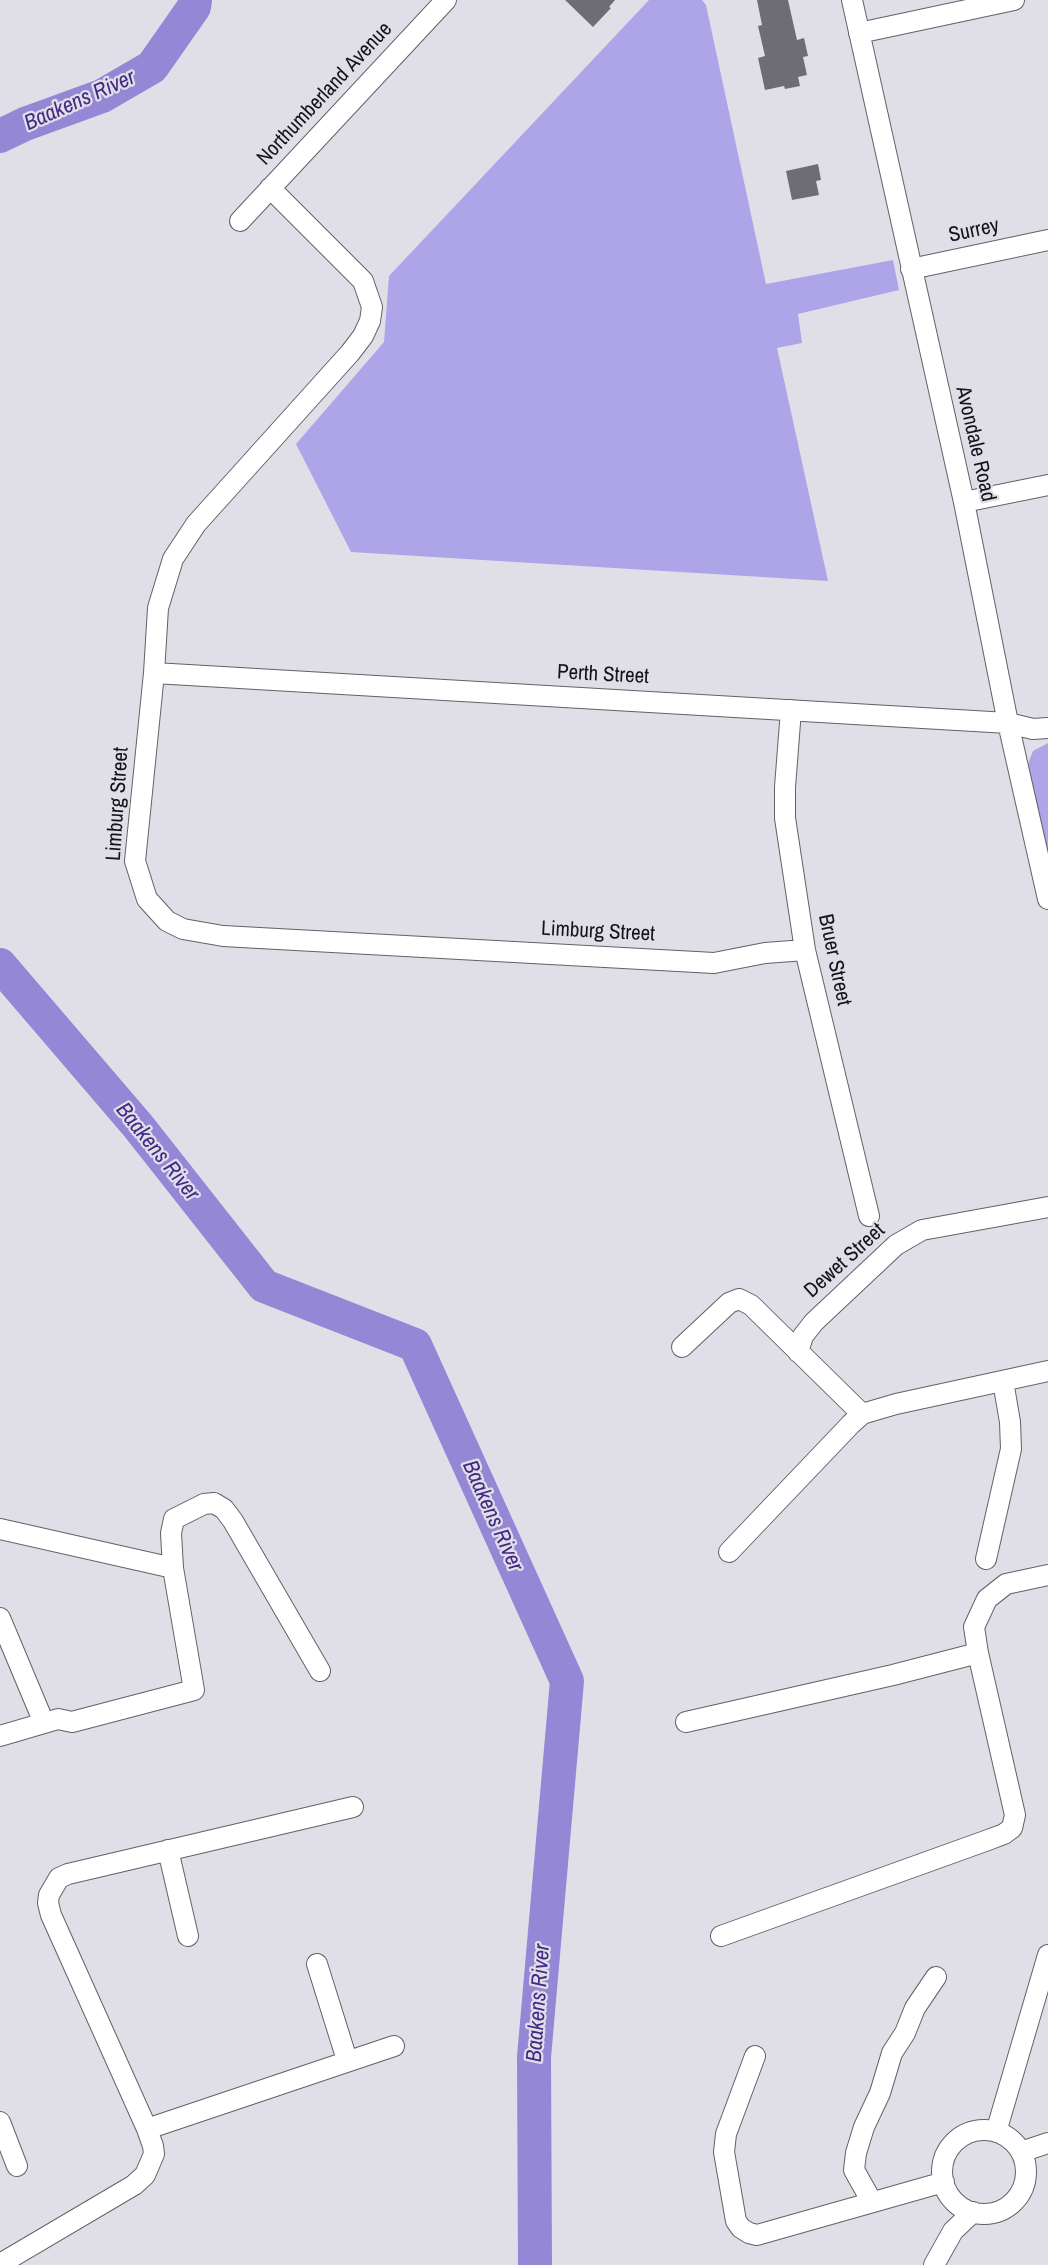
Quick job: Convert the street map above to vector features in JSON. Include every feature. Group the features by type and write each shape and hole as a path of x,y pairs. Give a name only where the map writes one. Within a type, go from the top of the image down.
{"street":[{"name":"Northumberland Avenue","path":"240,221 446,0"},
{"name":"Avondale Road","path":"852,0 964,502 1008,723 1048,899"},
{"path":"859,33 1014,0"},
{"name":"Limburg Street","path":"270,188 363,281 372,307 370,321 363,336 350,353 204,515 173,559 158,608 154,673 135,861 139,878 151,905 167,921 183,929 223,936 714,963 765,953 806,950"},
{"name":"Surrey","path":"911,269 1048,240"},
{"path":"964,502 1048,485"},
{"name":"Perth Street","path":"154,673 1008,723 1032,729 1048,728"},
{"name":"Bruer Street","path":"791,710 785,818 806,950 868,1216"},
{"name":"Dewet Street","path":"798,1352 802,1336 814,1322 896,1245 922,1230 1048,1208"},
{"path":"682,1347 729,1303 739,1299 751,1305 862,1414"},
{"path":"729,1552 862,1414 896,1404 1048,1371"},
{"path":"986,1559 1011,1449 1010,1422 1003,1381"},
{"path":"0,1736 58,1719 72,1722 194,1690 173,1568 171,1533 174,1519 204,1504 214,1503 224,1509 233,1521 320,1671"},
{"path":"0,1529 173,1568"},
{"path":"721,1936 988,1840 1012,1828 1015,1815 974,1627 987,1599 1006,1584 1048,1575"},
{"path":"2,1628 44,1723"},
{"path":"686,1722 893,1675 978,1653"},
{"path":"0,2264 134,2185 145,2175 154,2154 147,2129 51,1915 48,1903 53,1887 59,1878 353,1807"},
{"path":"168,1850 188,1936"},
{"path":"996,2132 1048,1955"},
{"path":"316,1964 347,2060"},
{"path":"872,2202 854,2170 856,2153 864,2127 880,2093 892,2054 905,2033 915,2008 936,1977"},
{"path":"147,2129 394,2046"},
{"path":"754,2056 726,2134 724,2152 736,2221 741,2229 749,2234 758,2235 944,2182"},
{"path":"974,2132 996,2132 1006,2136 1021,2152 1026,2173 1024,2184 1013,2202 994,2213 973,2212 954,2201 944,2182 944,2160 955,2142 974,2132"},
{"path":"2,2135 17,2166"},
{"path":"1021,2152 1048,2143"},
{"path":"934,2265 953,2231 973,2212"}],"shaded area":[{"path":"649,0 702,0 706,5 766,284 893,260 899,290 798,314 802,343 777,348 828,581 351,552 296,444 384,342 389,276"},
{"path":"1048,743 1048,862 1028,770 1033,751"}],"building":[{"path":"565,0 615,0 609,7 611,8 593,27"},
{"path":"757,0 788,0 797,40 804,38 808,56 803,57 807,75 798,77 800,86 785,89 784,86 765,90 758,58 765,56 758,26 762,25"},
{"path":"818,164 821,180 816,181 819,195 792,200 786,171"}],"waterway":[{"name":"Baakens River","path":"0,136 25,124 102,96 152,67 194,7 195,0"},
{"name":"Baakens River","path":"0,965 138,1126 264,1286 415,1345 567,1681 534,2057 535,2265"}]}
